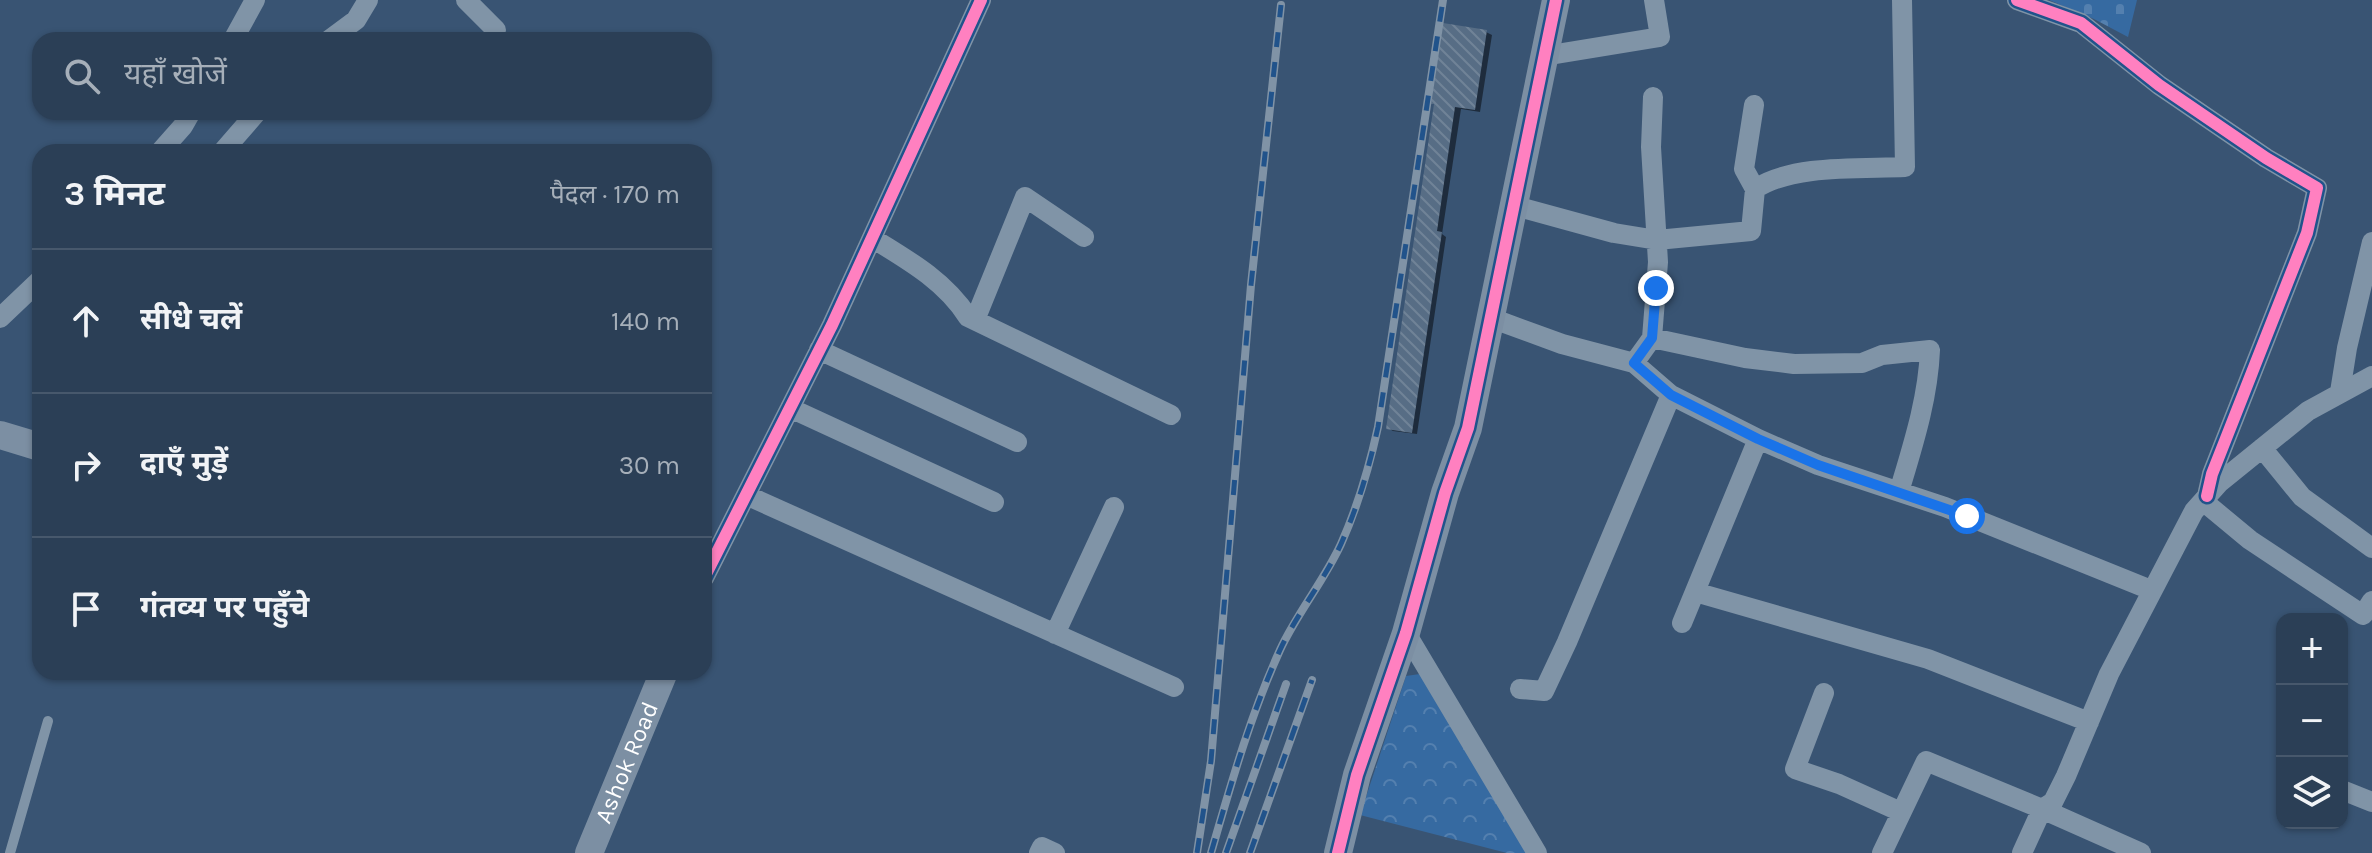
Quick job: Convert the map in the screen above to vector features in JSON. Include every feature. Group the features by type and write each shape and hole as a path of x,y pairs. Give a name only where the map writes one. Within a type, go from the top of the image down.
{"street":[{"path":"237,32 255,0"},
{"path":"340,32 356,20 368,0"},
{"path":"466,0 496,30"},
{"path":"712,562 819,350 981,0"},
{"path":"1338,853 1357,775 1406,633 1445,493 1468,428 1556,0"},
{"path":"1544,56 1660,37 1654,0"},
{"path":"1755,189 1770,179 1820,171 1905,167 1902,0"},
{"path":"2017,0 2081,23 2159,85 2266,158 2317,188 2307,233 2212,474 2205,499"},
{"path":"1634,363 1652,338 1658,262 1651,147 1653,97"},
{"path":"1515,206 1614,233 1657,240 1751,231 1755,189 1744,169 1754,105"},
{"path":"167,144 186,120"},
{"path":"229,144 250,120"},
{"path":"975,320 1025,197 1084,237"},
{"path":"872,238 955,296 968,317 1171,415"},
{"path":"2340,392 2372,242"},
{"path":"0,318 32,288"},
{"path":"1491,318 1562,344 1634,363 1671,395 1758,439 1818,465 1945,507 2151,590"},
{"path":"1652,338 1745,358 1794,364 1862,363 1882,355 1930,350 1918,426 1899,492"},
{"path":"819,350 1017,442"},
{"path":"2022,853 2042,809 2053,802 2151,590 2194,511 2262,448 2308,411 2372,376"},
{"path":"1520,689 1544,691 1671,395"},
{"path":"790,408 994,502"},
{"path":"0,435 32,445"},
{"path":"1682,623 1758,439"},
{"path":"2262,448 2302,497 2372,548"},
{"path":"746,495 1174,687"},
{"path":"2205,499 2261,548 2363,615 2372,601"},
{"path":"1055,634 1114,507"},
{"path":"1695,592 1928,659 2089,722"},
{"path":"1406,633 1537,853"},
{"name":"Ashok Road","path":"589,853 661,680"},
{"path":"1824,693 1795,769 1839,784 1901,812"},
{"path":"1882,853 1926,761 2141,853"},
{"path":"2348,792 2372,802"},
{"path":"1039,853 1042,847 1055,853"}],"lane":[{"path":"10,853 48,721"}],"green space":[{"path":"2049,0 2137,0 2128,37"},
{"path":"1420,674 1528,853 1507,853 1360,815 1406,676"}],"building":[{"path":"1443,23 1487,30 1475,110 1455,107 1437,231 1442,232 1412,433 1386,429"}],"railway":[{"path":"1211,853 1242,750 1269,675 1287,636 1341,544 1367,472 1378,427 1443,0"},
{"path":"1197,853 1211,761 1251,285 1281,5"},
{"path":"1250,853 1312,680"},
{"path":"1226,853 1286,684"}],"cycle path":[{"path":"712,562 832,325 981,0"},
{"path":"1338,853 1357,775 1406,633 1445,493 1468,428 1556,0"},
{"path":"2017,0 2081,23 2159,85 2266,158 2317,188 2307,233 2212,474 2207,496"}],"route":[{"path":"1656,288 1652,338 1634,363 1671,395 1818,465 1967,516"}]}
